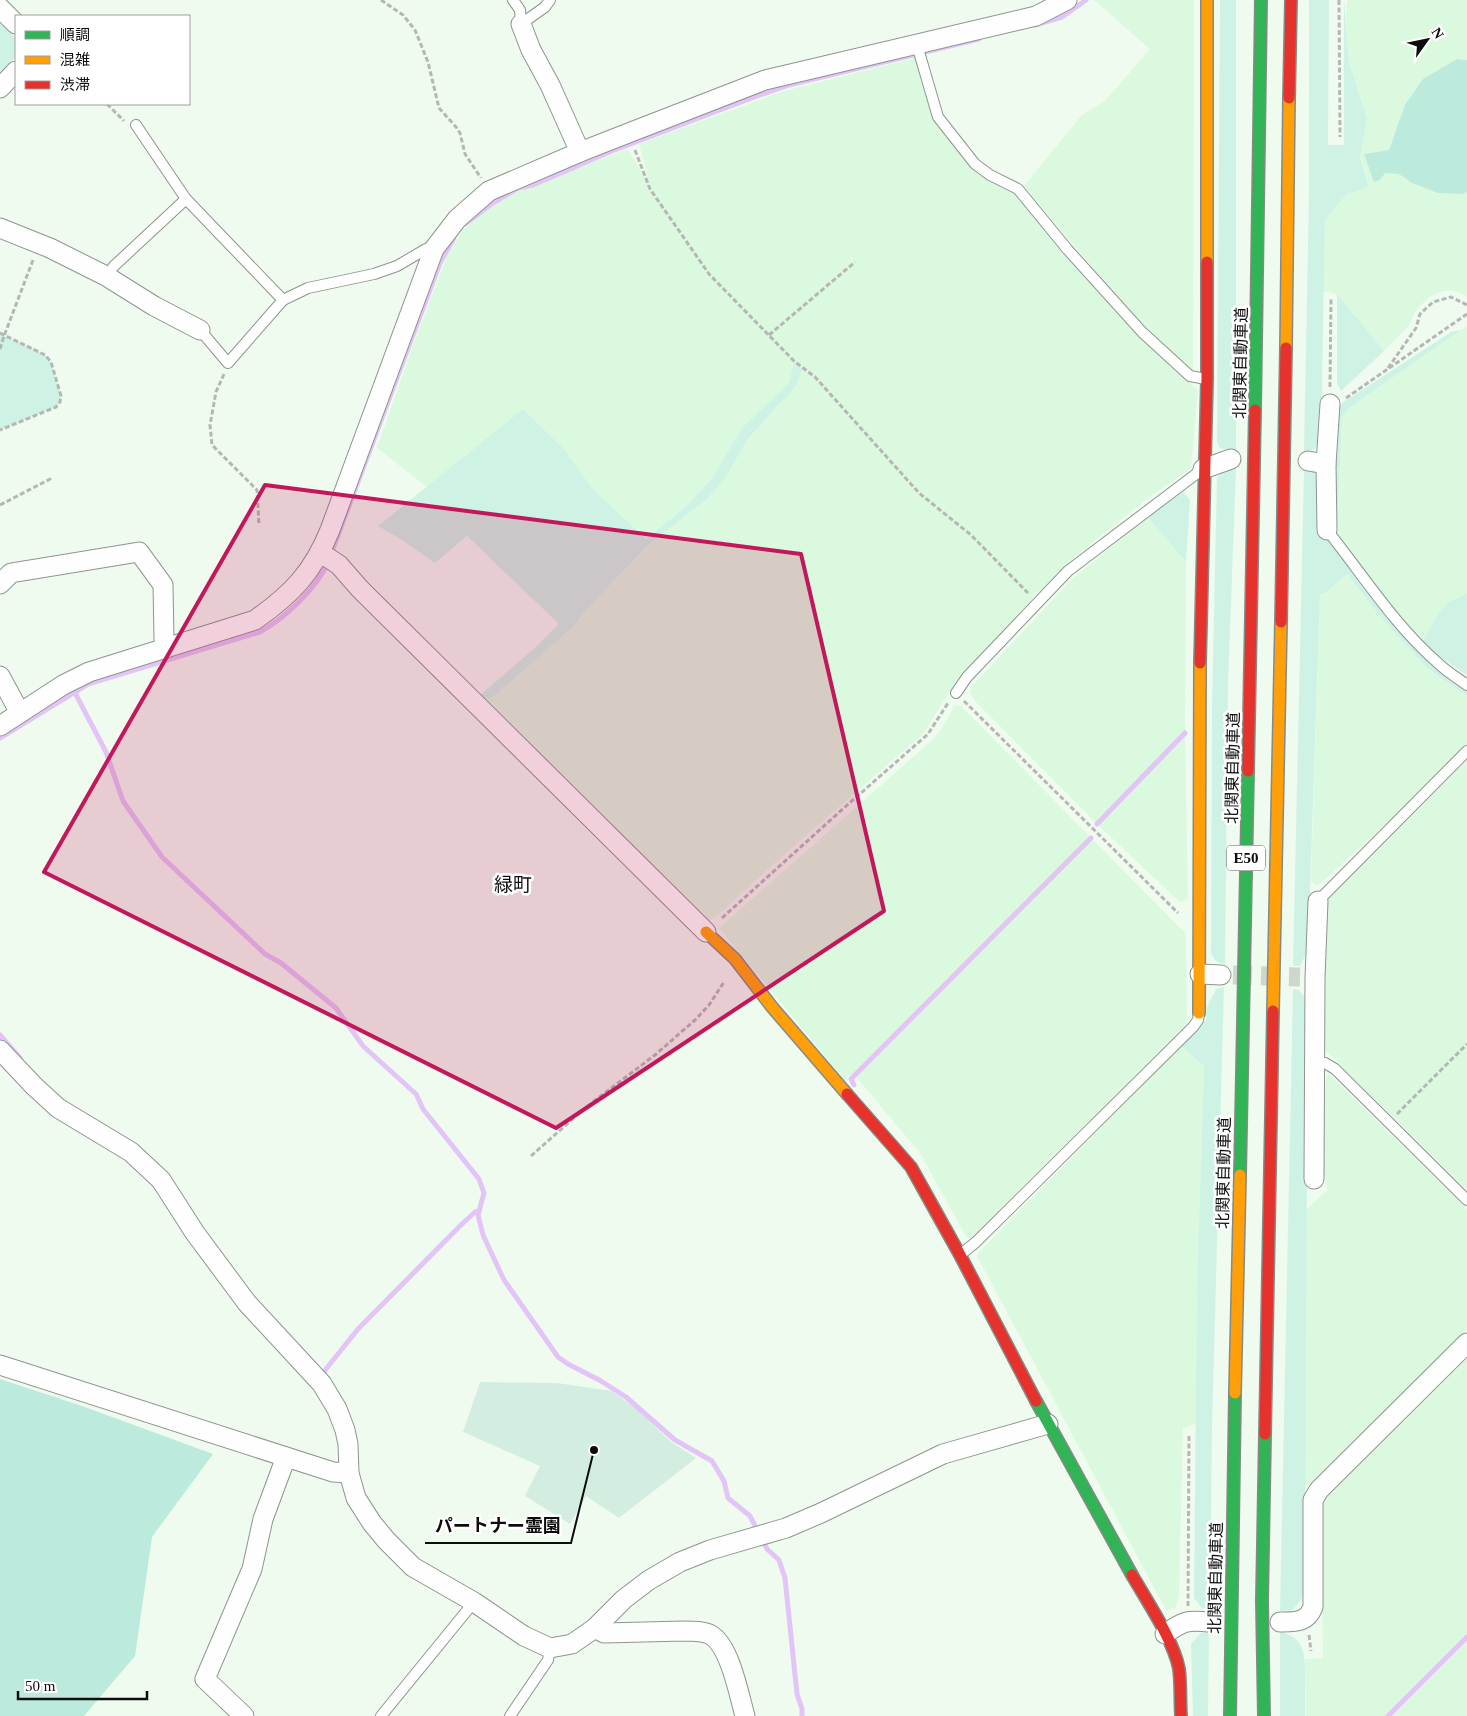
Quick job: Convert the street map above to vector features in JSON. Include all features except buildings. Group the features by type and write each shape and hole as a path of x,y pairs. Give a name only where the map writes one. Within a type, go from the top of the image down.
{"main road":[{"path":"1199,1014 1200,617 1207,379 1208,0"},
{"name":"北関東自動車道","path":"1230,1716 1231,1583 1255,445 1261,0"},
{"name":"E50","path":"1264,1716 1262,1601 1291,0"},
{"path":"706,932 735,959 772,1007 911,1167 960,1255 1048,1424 1165,1634 1176,1658 1179,1670 1181,1716"}],"street":[{"path":"0,726 64,685 89,672 255,620 273,607 298,584 321,553 434,249 457,219 489,191 580,152 765,80 1036,16 1067,0"},
{"path":"0,8 15,23"},
{"path":"521,24 531,50 550,85 580,152"},
{"path":"0,88 15,71"},
{"path":"0,228 40,243 106,276 154,306 200,330"},
{"path":"1327,530 1317,462 1330,404"},
{"path":"1203,469 1231,459"},
{"path":"0,584 11,573 139,552 163,585 164,640 166,648"},
{"path":"321,553 339,565 367,596 706,932"},
{"path":"0,676 20,713"},
{"path":"1314,1179 1314,1062 1307,977 1318,901"},
{"path":"1200,974 1221,975"},
{"path":"0,1050 58,1108 131,1152 160,1180 247,1303 322,1384 337,1409 345,1430 348,1444 349,1473 356,1498 372,1523 386,1540 414,1567 474,1602 524,1636 550,1648 572,1644 595,1628 624,1599 649,1580 680,1562 710,1550 786,1528 942,1454 1048,1424"},
{"path":"1280,1622 1304,1620 1314,1608 1313,1500 1318,1490 1467,1343"},
{"path":"0,1365 334,1472 349,1473"},
{"path":"244,1716 205,1679 252,1569 263,1519 286,1457"},
{"path":"1165,1634 1180,1624 1209,1622"},
{"path":"595,1628 604,1633 697,1631 711,1635 720,1643 725,1653 745,1716"}],"lane":[{"path":"513,0 520,10 521,24"},
{"path":"521,24 550,0"},
{"path":"916,44 938,116 975,164 1018,189 1068,250 1142,332 1190,376 1207,379"},
{"path":"136,125 186,199 283,300"},
{"path":"106,276 114,266 186,199"},
{"path":"200,330 228,363 283,300 308,288 374,274 397,266 426,249 434,249"},
{"path":"956,693 967,677 1068,571 1203,469"},
{"path":"1327,530 1379,599 1422,648 1440,665 1467,684"},
{"path":"1318,901 1467,751"},
{"path":"960,1255 976,1242 1193,1027 1198,1020 1199,1014"},
{"path":"1314,1062 1325,1063 1335,1069 1467,1200"},
{"path":"381,1716 474,1602"},
{"path":"510,1716 548,1660 550,1648"}],"path":[{"path":"381,0 403,15 415,30 428,62 439,108 460,133 464,154 489,191"},
{"path":"1339,0 1340,137"},
{"path":"108,105 124,122 136,125"},
{"path":"631,132 632,143 650,190 709,274 802,368 815,377 919,493 971,535 1038,603"},
{"path":"0,349 2,335 40,243"},
{"path":"769,335 855,262"},
{"path":"1331,298 1330,404 1348,397 1467,314"},
{"path":"1386,370 1416,328 1420,314 1433,302 1451,298 1467,304"},
{"path":"0,430 56,407 60,402 61,396 51,362 46,355 2,335"},
{"path":"228,363 216,392 210,425 212,445 257,490 259,525"},
{"path":"0,504 52,478"},
{"path":"706,932 928,734 956,693 1173,910 1181,916 1200,921"},
{"path":"530,1156 585,1108 655,1055 695,1020 724,985 728,971 735,959"},
{"path":"1388,1122 1467,1044"},
{"path":"1188,1622 1189,1434"}],"highlighted area":[{"path":"265,485 801,554 884,911 556,1128 44,872"}],"green space":[{"path":"1094,0 1194,0 1193,372 1123,304 1024,186 1082,115 1106,100 1150,49"},
{"path":"1220,0 1236,0 1236,452 1220,448 1217,442"},
{"path":"1309,0 1329,0 1328,145 1344,145 1344,0 1349,62 1367,118 1360,158 1369,187 1347,194 1325,219 1321,438 1314,450 1304,451 1309,193"},
{"path":"1347,0 1467,0 1467,60 1457,59 1395,132 1389,151 1364,155 1380,180 1385,173 1399,174 1412,183 1462,194 1467,192 1467,296 1452,290 1430,296 1417,309 1409,325 1384,351 1337,294 1323,291 1325,218 1347,194 1369,186 1360,158 1367,118 1349,62 1346,18"},
{"path":"0,22 15,37 15,57 0,76"},
{"path":"915,58 935,120 979,175 1017,193 1141,337 1198,390 1191,468 1147,499 1072,559 1041,591 1035,593 1030,604 959,677 923,734 787,852 717,916 707,922 483,703 498,693 574,626 586,610 647,546 706,500 725,479 747,442 797,384 802,368 794,361 789,383 742,428 711,479 686,508 646,539 593,489 562,447 523,409 427,487 377,448 447,256 463,230 509,195 627,149 643,173 649,187 639,144 784,91"},
{"path":"1337,294 1384,351 1341,391 1337,384"},
{"path":"1467,326 1467,593 1450,602 1433,623 1423,641 1381,594 1337,532 1342,417 1349,408"},
{"path":"0,330 4,336 45,355 51,362 61,396 60,402 56,407 0,430"},
{"path":"1461,330 1349,408 1342,417 1337,532 1333,527 1336,415 1342,403 1451,332"},
{"path":"794,361 802,368 797,384 747,441 725,479 706,500 647,546 586,610 574,626 498,693 483,703 478,697 538,645 559,624 467,536 435,563 378,526 523,409 562,447 593,489 646,539 686,507 711,479 742,428 789,383"},
{"path":"1228,466 1236,467 1228,686 1225,964 1216,961 1211,952 1212,706 1217,478"},
{"path":"1304,470 1312,470 1320,477 1324,536 1351,569 1467,689 1467,696 1428,669 1380,616 1347,574 1325,593 1320,594 1308,950 1300,966 1293,966"},
{"path":"1183,492 1190,501 1186,562 1148,517"},
{"path":"1148,517 1186,562 1185,733 1188,899 1180,902 1097,824 976,702 970,693 973,685 1072,579"},
{"path":"1347,574 1380,616 1428,669 1467,696 1467,744 1403,808 1317,885 1311,881 1320,594 1325,593"},
{"path":"1467,593 1467,675 1437,655 1423,641 1442,610 1452,601"},
{"path":"955,705 961,706 1186,934 1187,1023 971,1238 967,1238 920,1153 853,1073 845,1080 719,928 930,742 941,730"},
{"path":"1467,761 1467,1190 1325,1050 1324,899 1373,854"},
{"path":"1224,987 1212,1428 1210,1609 1202,1608 1194,1598 1197,1283 1204,1066 1181,1046 1206,1020 1207,1007 1216,989"},
{"path":"1293,989 1299,990 1308,1002 1305,1493 1307,1592 1293,1610 1280,1611"},
{"path":"1181,1046 1204,1066 1197,1283 1196,1424 1183,1428 1179,1594 1176,1607 1166,1610 977,1256"},
{"path":"1329,1074 1467,1209 1467,1330 1315,1481 1305,1486 1306,1210 1327,1190 1322,1129 1326,1076"},
{"path":"1467,1352 1467,1716 1306,1716 1305,1659 1323,1658 1321,1500"},
{"path":"480,1382 557,1383 612,1391 637,1409 671,1442 696,1458 619,1518 586,1496 570,1524 525,1496 540,1466 463,1432"},
{"path":"1209,1632 1208,1716 1193,1716 1191,1644 1201,1633"},
{"path":"1280,1632 1295,1639 1303,1650 1305,1664 1305,1716 1280,1716"}],"shaded area":[{"path":"1457,59 1467,60 1467,192 1462,194 1438,193 1412,183 1399,174 1385,173 1380,180 1374,182 1364,154 1389,150 1405,105 1423,79"},
{"path":"0,1379 85,1407 213,1454 152,1537 135,1656 84,1716 0,1716"}],"waterway":[{"path":"1035,25 1062,17 1086,0"},
{"path":"465,224 493,203 518,188 533,185 612,151 757,96 789,85 979,39"},
{"path":"331,554 440,263 454,238"},
{"path":"0,738 88,684 260,632 290,611 316,582 328,562"},
{"path":"74,691 106,752 123,801 162,857 265,954 281,963 336,1008 363,1046 416,1094 423,1109 479,1179 484,1193 478,1215 483,1235 504,1280 558,1357 626,1397 675,1440 712,1461 724,1481 728,1498 750,1516 767,1549 779,1560 785,1578 797,1694 802,1709 802,1716"},
{"path":"1097,824 1185,733"},
{"path":"854,1085 851,1079 1091,838"},
{"path":"0,1035 20,1058"},
{"path":"322,1374 358,1329 462,1224 475,1212 479,1211"},
{"path":"1388,1716 1467,1637"}],"tunnel":[{"path":"1233,975 1300,977"}],"traffic: fast":[{"path":"1255,410 1261,0"},
{"path":"1240,1175 1248,771"},
{"path":"1230,1716 1235,1393"},
{"path":"1036,1401 1132,1575"},
{"path":"1264,1716 1262,1601 1265,1434"}],"traffic: slow":[{"path":"1207,0 1207,262"},
{"path":"1286,348 1289,98"},
{"path":"1273,1011 1281,622"},
{"path":"1199,1013 1200,663"},
{"path":"706,932 735,959 772,1007 847,1094"},
{"path":"1235,1393 1240,1175"}],"traffic: jam":[{"path":"1289,98 1291,0"},
{"path":"1200,663 1207,379 1207,262"},
{"path":"1281,622 1286,348"},
{"path":"1248,771 1255,410"},
{"path":"1265,1434 1273,1011"},
{"path":"847,1094 911,1167 960,1255 1036,1401"},
{"path":"1132,1575 1172,1646 1180,1675 1181,1716"}],"place":[{"name":"パートナー霊園","path":"594,1450"}],"district":[{"name":"緑町","path":"513,884"}]}
